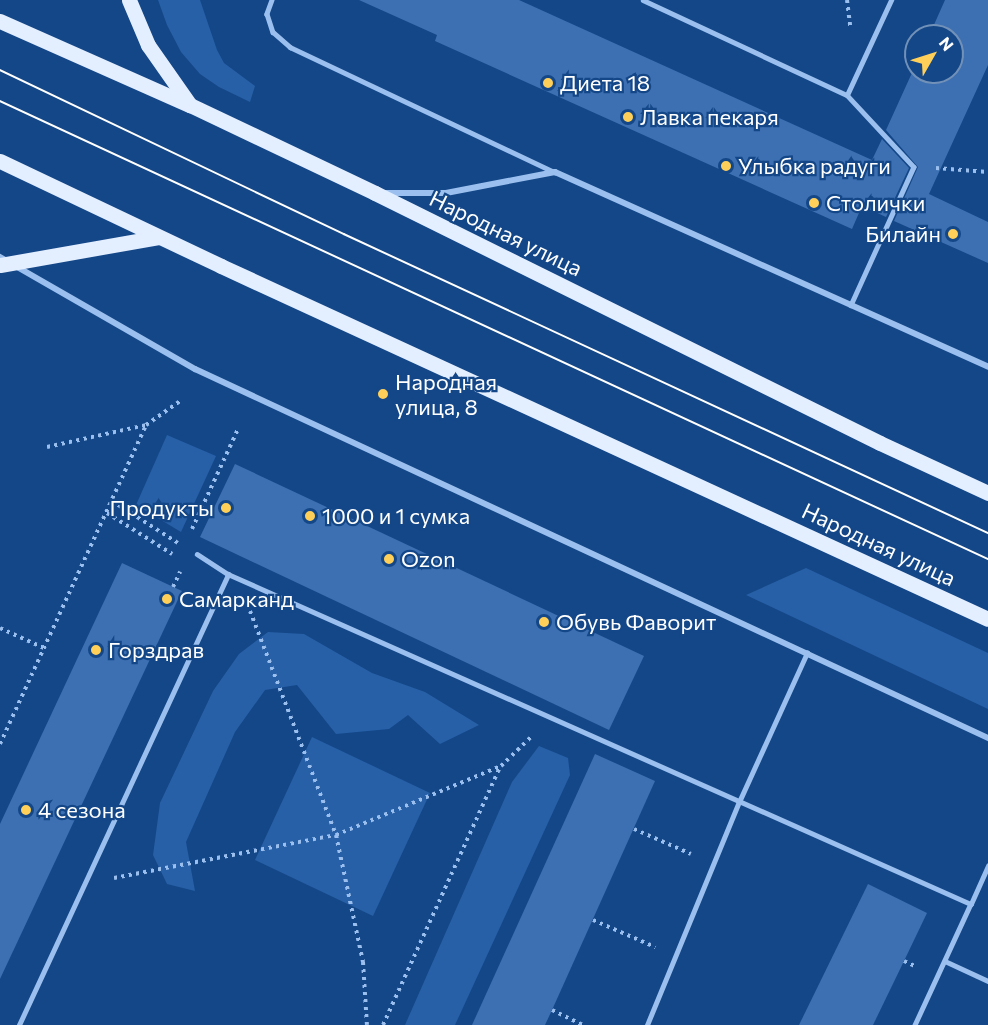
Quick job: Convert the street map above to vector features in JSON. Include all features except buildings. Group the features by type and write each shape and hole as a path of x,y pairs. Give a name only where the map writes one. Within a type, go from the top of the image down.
{"main road":[{"path":"129,0 148,45 190,105"},
{"name":"Народная улица","path":"0,21 190,105 375,193 880,443 988,494"},
{"name":"Народная улица","path":"0,161 159,237 988,618"},
{"path":"2,262 159,237"}],"street":[{"path":"375,193 446,193 555,172 988,368"},
{"path":"2,262 195,369 988,738"}],"lane":[{"path":"272,0 267,14 273,32 290,47 555,172"},
{"path":"643,0 847,95 914,167 851,305"},
{"path":"847,95 891,0"},
{"path":"197,554 228,574 971,904"},
{"path":"19,1025 228,574"},
{"path":"647,1025 739,802 807,653"},
{"path":"915,1025 988,866"},
{"path":"945,961 988,981"}],"path":[{"path":"914,167 988,172"},
{"path":"47,447 146,425 180,401"},
{"path":"0,744 146,425"},
{"path":"184,546 238,429"},
{"path":"112,501 197,554"},
{"path":"107,513 175,556"},
{"path":"173,587 181,570"},
{"path":"228,574 254,618 336,835 363,962 367,1025"},
{"path":"0,627 44,648"},
{"path":"383,1025 501,766 550,718"},
{"path":"84,883 336,835 501,766"},
{"path":"634,829 713,864"},
{"path":"592,920 676,957"},
{"path":"552,1010 584,1025"}],"shaded area":[{"path":"158,0 200,0 217,50 224,63 255,86 250,102 219,87 200,74 181,52 167,25"},
{"path":"167,435 216,456 181,532 136,505"},
{"path":"806,568 988,653 988,709 746,595"},
{"path":"268,632 304,634 372,673 425,692 479,725 440,744 408,715 389,729 336,734 297,685 265,690 235,732 186,842 195,891 167,884 153,855 160,803 213,691 239,654"},
{"path":"312,737 430,793 373,916 255,860"},
{"path":"539,746 568,758 570,775 455,1025 405,1025 512,782"}],"tram line":[{"path":"0,70 344,234 988,533"},
{"path":"0,101 988,559"}],"place":[{"name":"Диета 18","path":"548,83"},
{"name":"Лавка пекаря","path":"628,117"},
{"name":"Улыбка радуги","path":"726,166"},
{"name":"Столички","path":"814,203"},
{"name":"Билайн","path":"953,234"},
{"name":"Народная улица, 8","path":"383,394"},
{"name":"Продукты","path":"226,508"},
{"name":"1000 и 1 сумка","path":"310,516"},
{"name":"Ozon","path":"389,559"},
{"name":"Самарканд","path":"167,599"},
{"name":"Обувь Фаворит","path":"544,622"},
{"name":"Горздрав","path":"96,650"},
{"name":"4 сезона","path":"26,810"}]}
